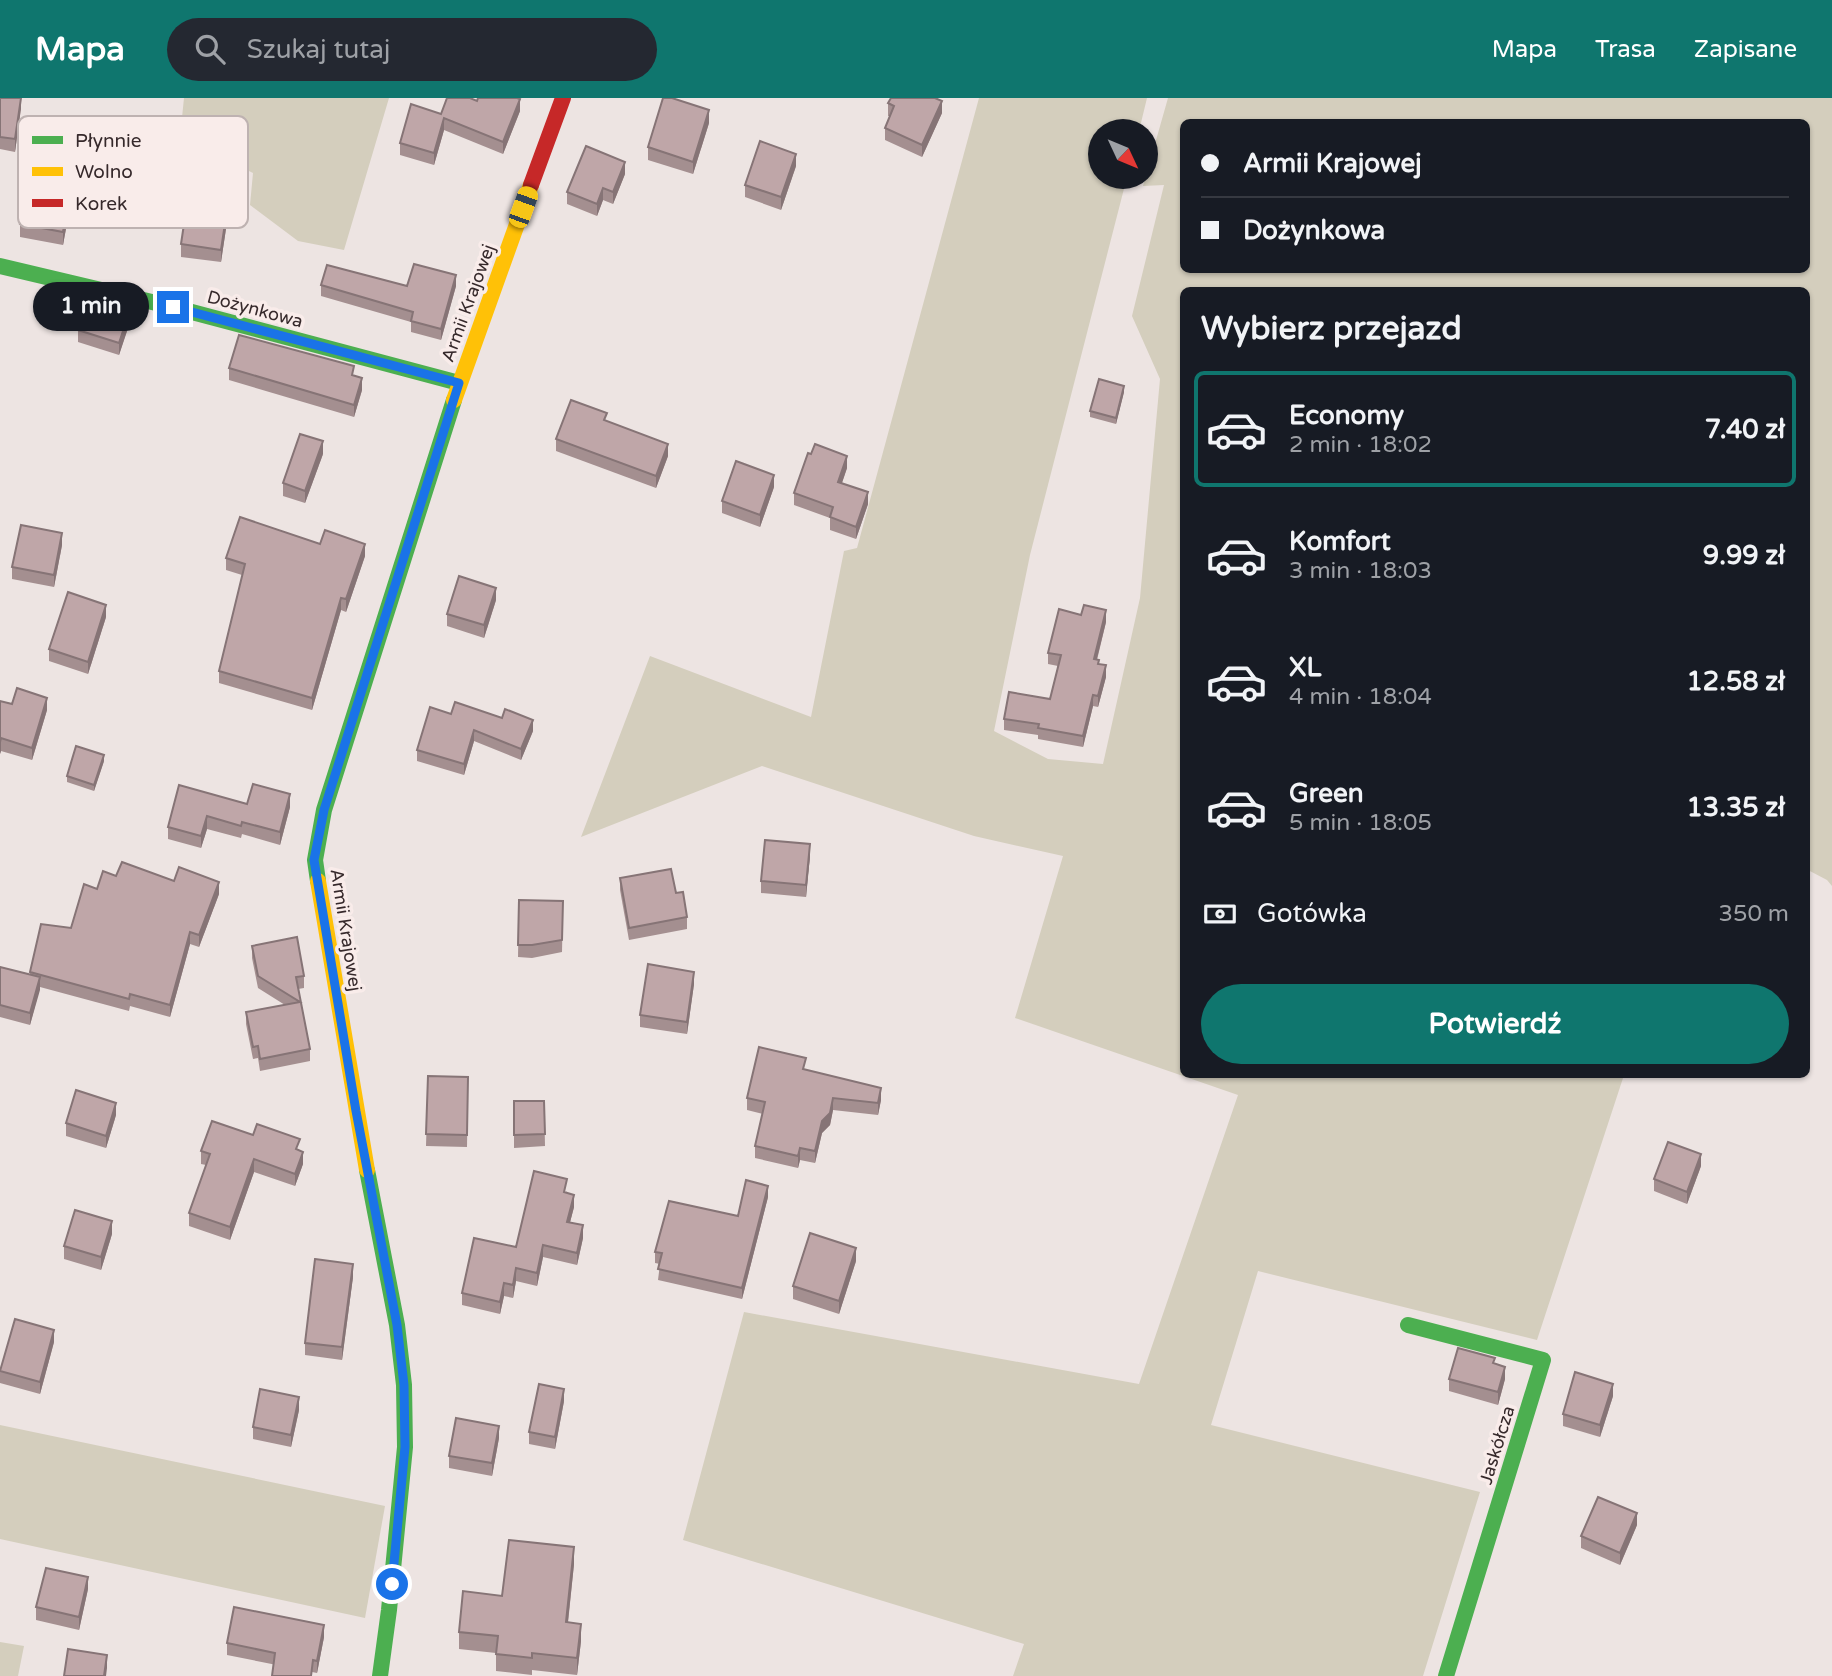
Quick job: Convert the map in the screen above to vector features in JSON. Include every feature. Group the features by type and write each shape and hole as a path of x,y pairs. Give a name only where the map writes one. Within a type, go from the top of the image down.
{"street":[{"name":"Armii Krajowej","path":"380,1676 405,1447 404,1385 397,1325 358,1123 314,860 324,810 459,383 563,98"},
{"name":"Dożynkowa","path":"0,266 173,307 459,383"},
{"name":"Jaskółcza","path":"1408,1325 1543,1360 1446,1676"}],"shaded area":[{"path":"184,98 389,98 344,250 298,241 250,205 253,173 248,171 248,116 182,116"},
{"path":"979,98 1147,98 1142,119 1088,119 1088,189 1124,189 1030,555 994,731 1048,759 1103,764 1140,598 1160,379 1132,316 1164,185 1158,185 1158,133 1168,98 1832,98 1832,886 1827,880 1810,871 1810,287 1180,287 1180,1075 1015,1018 1063,856 974,836 762,766 581,837 650,656 811,717 844,551 857,548"},
{"path":"1189,1078 1623,1078 1537,1340 1258,1271 1211,1425 1480,1492 1423,1676 1013,1676 1024,1644 683,1540 744,1312 1139,1384 1238,1095"},
{"path":"0,1425 385,1506 365,1618 0,1539"},
{"path":"0,1642 24,1646 18,1676 0,1676"}],"building":[{"path":"0,98 21,98 15,139 0,137"},
{"path":"447,98 470,98 477,101 478,98 520,99 503,142 444,118 434,153 400,143 411,104 441,114"},
{"path":"663,98 672,98 709,110 693,162 648,147"},
{"path":"891,98 935,98 942,101 922,145 885,128 894,106 888,103"},
{"path":"760,141 796,154 781,197 745,185"},
{"path":"586,146 625,162 613,192 603,188 597,204 567,192"},
{"path":"42,228 64,228 63,232"},
{"path":"183,228 224,228 221,250 181,244"},
{"path":"414,264 456,275 441,329 411,321 413,312 321,285 327,265 407,286"},
{"path":"88,297 131,307 119,343 78,330"},
{"path":"239,335 354,366 352,375 362,378 354,405 229,368"},
{"path":"1099,379 1124,386 1116,418 1090,411"},
{"path":"571,400 607,413 604,420 668,444 656,476 556,439"},
{"path":"300,434 323,441 305,491 283,483"},
{"path":"815,444 847,456 838,482 868,492 856,527 830,517 833,507 794,493 808,453 811,454"},
{"path":"736,461 774,475 760,515 722,501"},
{"path":"240,517 320,544 325,530 365,544 346,599 341,598 312,698 219,671 245,564 226,558"},
{"path":"21,525 62,533 54,575 12,567"},
{"path":"459,576 496,588 484,625 447,614"},
{"path":"68,592 106,605 88,662 49,649"},
{"path":"1084,605 1106,610 1094,659 1099,660 1098,664 1106,665 1098,696 1093,695 1083,736 1038,728 1039,724 1004,719 1009,692 1050,699 1061,655 1048,653 1059,609 1081,615"},
{"path":"17,688 47,698 32,748 1,738 0,742 0,701 12,704"},
{"path":"455,702 502,718 505,709 533,720 521,749 474,730 464,764 417,750 430,707 451,714"},
{"path":"76,746 104,755 94,785 67,776"},
{"path":"253,784 290,794 280,832 242,822 241,826 207,816 201,836 168,827 179,785 247,804"},
{"path":"765,840 810,844 806,885 761,881"},
{"path":"122,862 174,881 179,867 219,882 199,935 190,932 170,1005 130,994 129,999 30,972 41,924 71,928 84,884 97,889 103,871 116,876"},
{"path":"671,869 676,893 683,892 687,917 629,928 620,878"},
{"path":"519,900 563,901 562,940 518,945"},
{"path":"297,937 304,976 296,977 310,1049 260,1059 258,1046 253,1047 246,1012 300,1002 258,976 252,946"},
{"path":"648,964 694,972 687,1022 640,1015"},
{"path":"0,967 40,977 30,1013 0,1005"},
{"path":"759,1047 806,1058 803,1069 881,1088 878,1103 833,1098 830,1113 822,1121 815,1151 800,1148 798,1156 755,1146 765,1102 747,1098"},
{"path":"428,1076 468,1077 467,1135 426,1134"},
{"path":"76,1090 116,1103 106,1136 66,1123"},
{"path":"514,1101 544,1101 545,1134 514,1135"},
{"path":"212,1121 253,1135 257,1124 300,1139 296,1149 303,1152 295,1174 254,1159 230,1227 189,1213 210,1154 201,1151"},
{"path":"1668,1142 1701,1154 1687,1192 1654,1179"},
{"path":"534,1171 567,1179 564,1192 574,1195 567,1222 583,1225 577,1253 543,1245 537,1273 516,1268 513,1285 504,1283 500,1302 462,1293 474,1238 516,1247"},
{"path":"746,1180 768,1186 742,1288 658,1269 662,1253 655,1252 669,1201 738,1216"},
{"path":"75,1210 112,1221 101,1257 64,1246"},
{"path":"810,1233 856,1248 839,1301 793,1286"},
{"path":"315,1259 353,1264 342,1347 305,1343"},
{"path":"15,1319 54,1330 40,1382 0,1371"},
{"path":"1458,1348 1495,1358 1493,1363 1505,1367 1498,1392 1449,1379"},
{"path":"1575,1372 1613,1384 1600,1425 1563,1414"},
{"path":"539,1384 564,1389 555,1437 529,1432"},
{"path":"260,1389 299,1397 291,1435 253,1427"},
{"path":"456,1418 499,1426 492,1463 449,1456"},
{"path":"1598,1497 1637,1513 1620,1553 1581,1536"},
{"path":"509,1540 574,1547 566,1622 581,1624 577,1658 532,1653 532,1658 496,1654 498,1636 459,1632 463,1591 502,1596"},
{"path":"46,1568 88,1577 79,1617 36,1607"},
{"path":"234,1607 324,1625 317,1661 313,1660 311,1676 272,1676 275,1653 227,1643"},
{"path":"68,1649 107,1655 104,1676 64,1676"}],"traffic: fast":[{"path":"0,266 173,307 459,383"},
{"path":"318,881 315,860 324,810 454,400"},
{"path":"367,1170 397,1325 404,1385 405,1447 380,1676"},
{"path":"1408,1325 1543,1360 1446,1676"}],"traffic: slow":[{"path":"454,400 531,185"},
{"path":"318,881 367,1170"}],"traffic: jam":[{"path":"531,185 563,98"}],"route":[{"path":"173,307 459,383 324,810 314,860 356,1111 397,1325 404,1385 405,1447 392,1584"}]}
